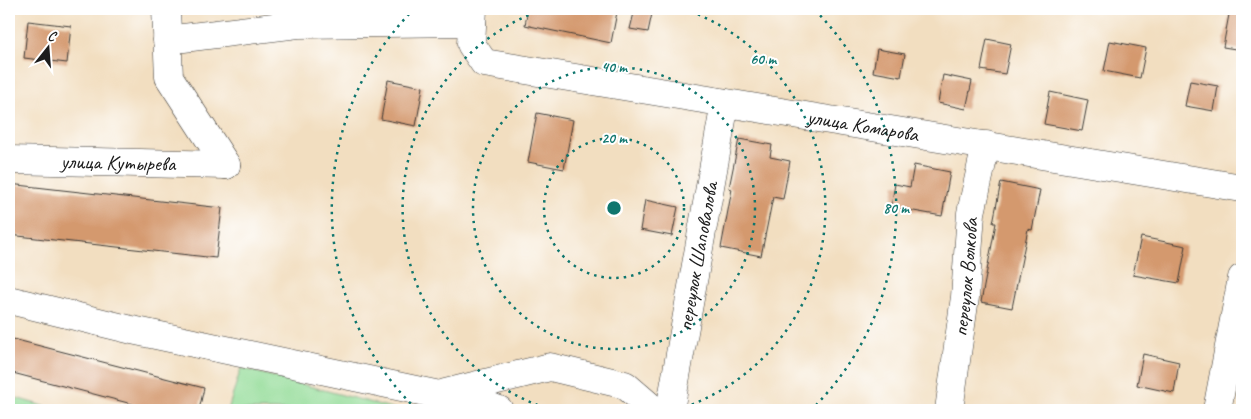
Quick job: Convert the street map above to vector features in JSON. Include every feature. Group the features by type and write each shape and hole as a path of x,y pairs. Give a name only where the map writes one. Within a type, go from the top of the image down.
{"street":[{"path":"166,9 167,40 300,16 473,15"},
{"name":"улица Комарова","path":"473,15 471,44 484,62 1242,188"},
{"name":"улица Кутырева","path":"9,160 226,165 168,77 167,40"},
{"name":"переулок Шаповалова","path":"670,410 725,103"},
{"name":"переулок Волкова","path":"949,410 965,297 971,213 986,146"},
{"path":"1217,410 1242,278"},
{"path":"9,300 132,330 439,394 482,404 498,410"},
{"path":"439,394 550,367 625,385 654,410"}],"green space":[{"path":"241,368 399,410 228,410"},
{"path":"9,396 54,409 55,410 9,410"}],"building":[{"path":"528,9 603,9 617,12 611,43 525,25"},
{"path":"635,9 653,9 648,32 630,29"},
{"path":"1230,9 1242,9 1242,50 1223,47"},
{"path":"28,21 71,26 67,63 24,58"},
{"path":"987,39 1011,44 1005,74 981,70"},
{"path":"1110,41 1146,48 1140,78 1104,71"},
{"path":"877,49 905,54 901,77 873,72"},
{"path":"943,75 972,81 966,109 938,103"},
{"path":"388,80 423,87 416,126 381,119"},
{"path":"1190,81 1218,86 1214,111 1185,106"},
{"path":"1050,92 1088,100 1082,131 1044,124"},
{"path":"537,113 573,120 564,169 528,162"},
{"path":"739,139 772,145 770,157 790,161 783,199 773,197 761,256 721,248 732,189 729,188"},
{"path":"914,165 950,172 942,216 891,207 895,184 910,187"},
{"path":"1001,182 1040,190 1032,230 1028,229 1012,308 981,302 996,223 993,223"},
{"path":"9,184 222,208 216,258 9,235"},
{"path":"645,200 678,207 672,236 640,230"},
{"path":"1141,237 1186,246 1179,283 1133,275"},
{"path":"9,338 204,388 199,410 155,410 9,372"},
{"path":"1143,354 1179,362 1174,393 1137,385"}]}
